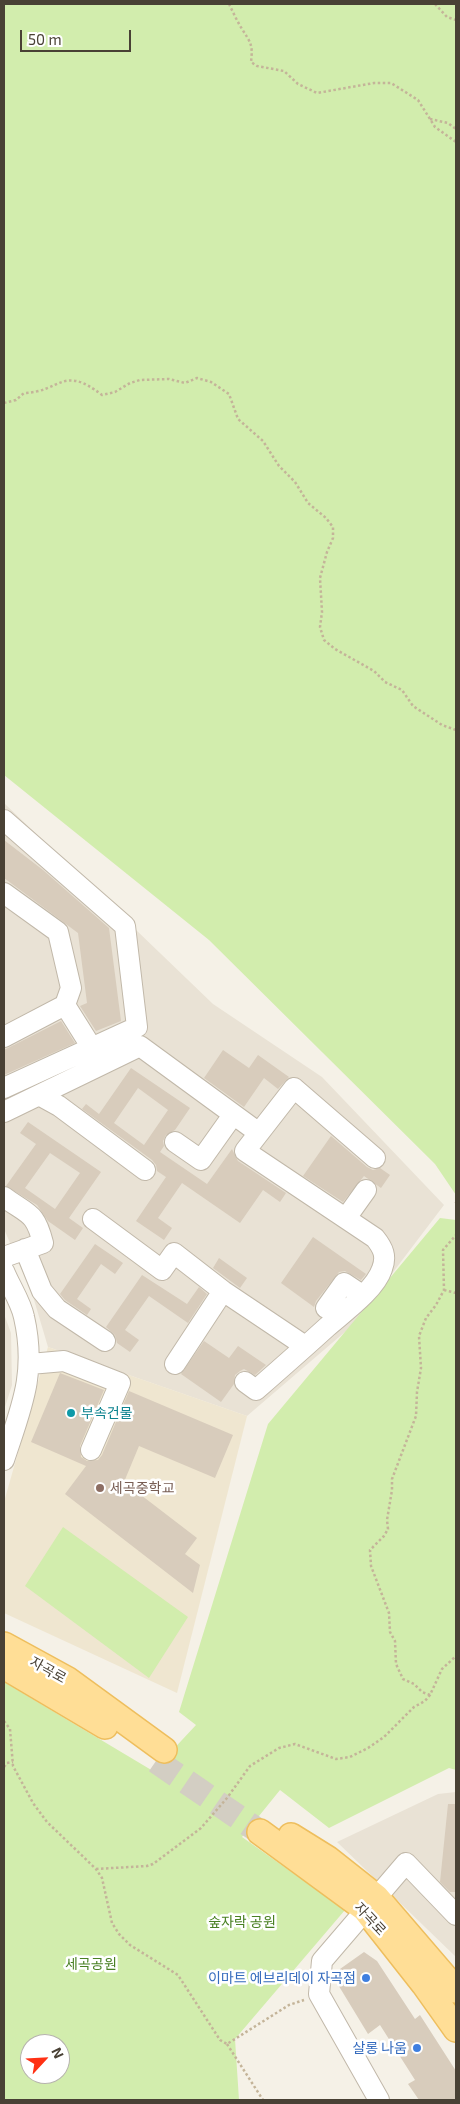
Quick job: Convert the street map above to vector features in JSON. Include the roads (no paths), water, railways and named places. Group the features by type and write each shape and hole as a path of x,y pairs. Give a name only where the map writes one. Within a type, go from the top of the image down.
{"main road":[{"name":"자곡로","path":"4,1645 68,1680 160,1755 4,1666"},
{"name":"자곡로","path":"261,1825 370,1903 456,1990"},
{"name":"자곡로","path":"370,1903 456,2029"}],"street":[{"path":"4,820 125,926 136,1027 4,1088"},
{"path":"4,893 58,932 71,988 65,1005 4,1037"},
{"path":"65,1005 92,1048"},
{"path":"4,1112 140,1046 259,1133"},
{"path":"245,1382 256,1390 375,1282 382,1270 385,1259 383,1248 375,1238 245,1151 294,1088 375,1158"},
{"path":"39,1095 59,1106 145,1170"},
{"path":"174,1142 201,1160 233,1115"},
{"path":"346,1218 366,1190"},
{"path":"4,1197 30,1214 38,1224 43,1243 4,1256"},
{"path":"93,1219 162,1270 174,1253 224,1291 305,1346"},
{"path":"25,1249 42,1291 57,1309 105,1341"},
{"path":"4,1271 24,1316 30,1364 26,1394 4,1460"},
{"path":"326,1308 344,1283 362,1295"},
{"path":"175,1364 224,1291"},
{"path":"30,1364 64,1361 120,1383 92,1450"},
{"path":"379,2100 319,1994 322,1961 406,1863 448,1898 456,1915"}],"tunnel":[{"path":"156,1761 260,1832"}],"place":[{"name":"부속건물","path":"71,1413"},
{"name":"세곡중학교","path":"100,1488"},
{"name":"이마트 에브리데이 자곡점","path":"366,1978"},
{"name":"살롱 나움","path":"417,2048"}],"park label":[{"name":"숲자락 공원","path":"242,1922"},
{"name":"세곡공원","path":"91,1964"}]}
